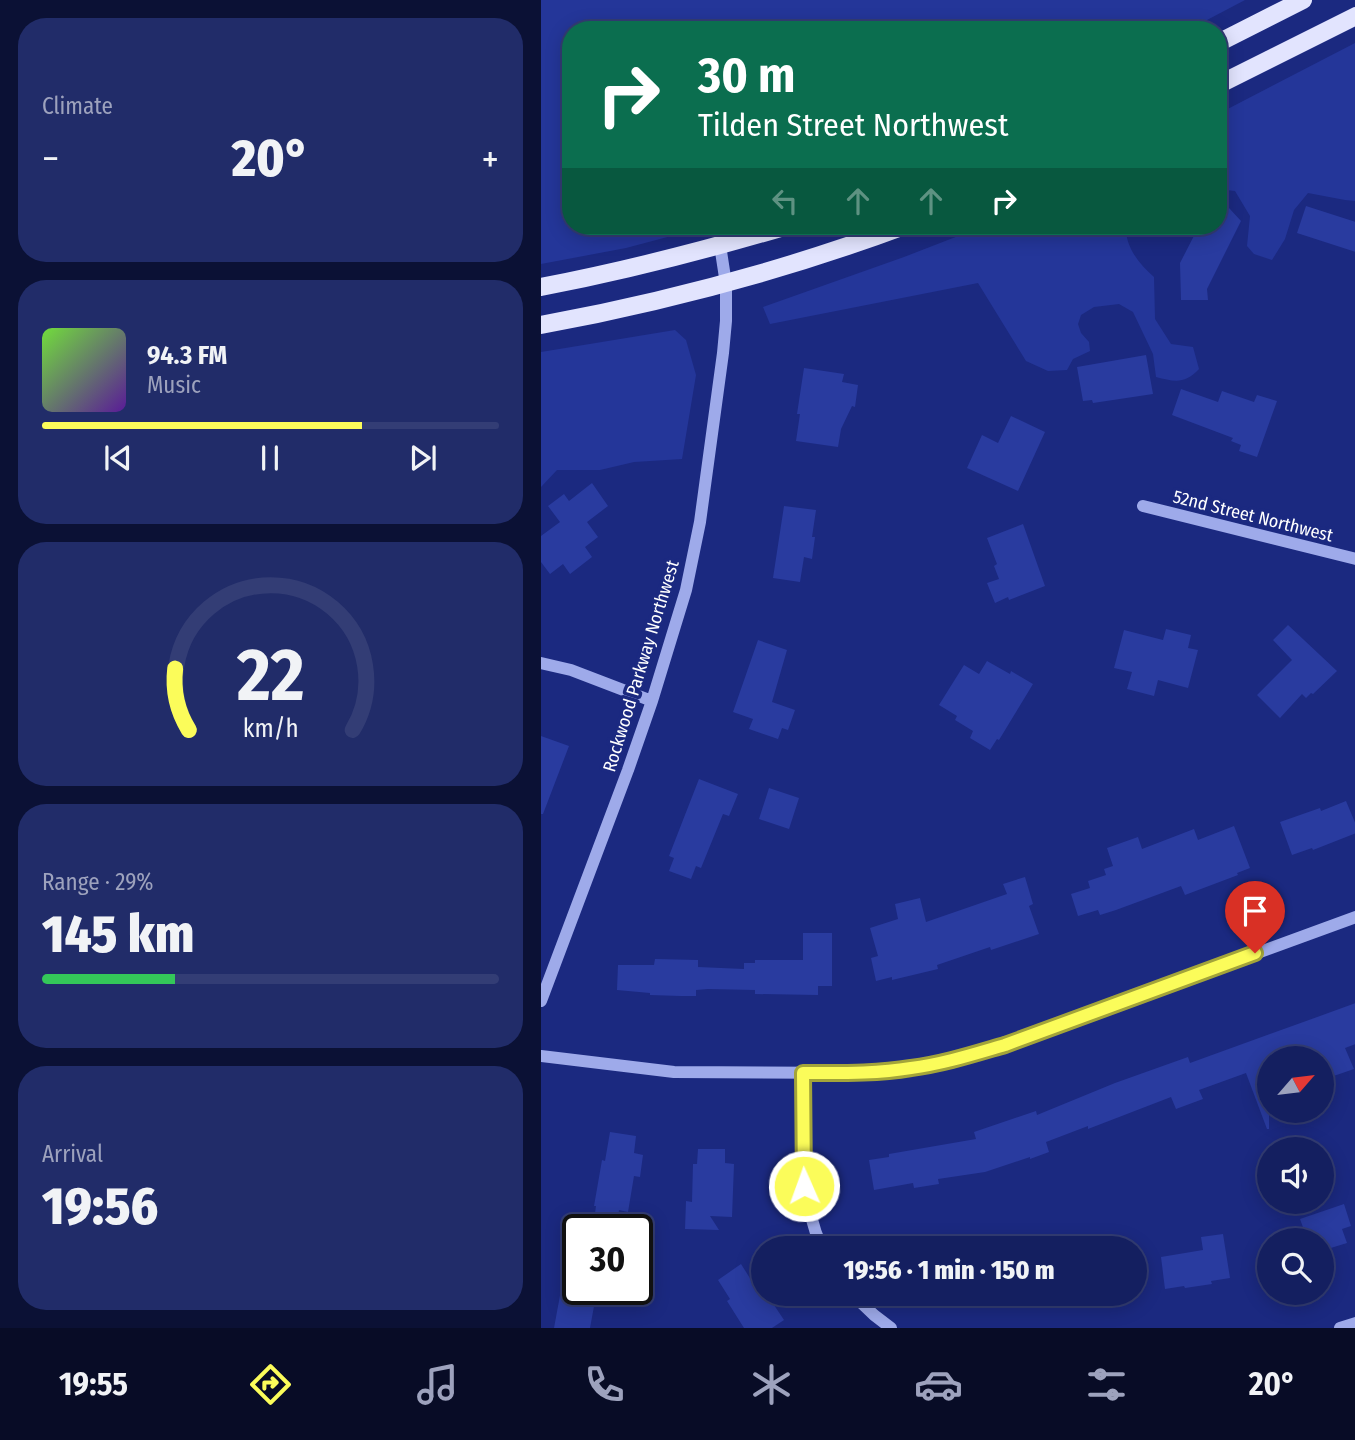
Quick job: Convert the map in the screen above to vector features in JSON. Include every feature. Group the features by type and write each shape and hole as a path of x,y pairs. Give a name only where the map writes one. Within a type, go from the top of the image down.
{"main road":[{"path":"1227,38 1303,0"},
{"path":"1227,80 1355,16"},
{"path":"541,287 755,235"},
{"path":"541,325 726,284 877,235"}],"street":[{"name":"Rockwood Parkway Northwest","path":"541,1001 652,701 686,590 700,522 723,353 726,284 720,245"},
{"name":"52nd Street Northwest","path":"1143,506 1355,559"},
{"path":"541,663 571,670 652,701"},
{"path":"541,1056 674,1072 859,1073 912,1068 1005,1045 1355,916"},
{"path":"803,1073 804,1186 809,1213 818,1236"},
{"path":"865,1306 891,1328"},
{"path":"1340,1328 1355,1323"}],"shaded area":[{"path":"541,0 1245,0 1205,21 562,21 562,235 675,235 626,248 541,264"},
{"path":"1355,43 1355,201 1308,193 1294,210 1285,239 1272,260 1254,254 1247,246 1250,216 1235,191 1227,190 1227,109"},
{"path":"961,235 1126,235 1134,254 1154,277 1155,319 1171,344 1193,347 1199,369 1189,377 1179,380 1156,377 1153,354 1133,312 1119,304 1094,307 1081,315 1078,324 1081,333 1089,342 1090,351 1073,359 1067,370 1048,371 1026,361 978,283 770,324 763,307"},
{"path":"675,330 686,340 696,375 682,459 634,462 600,470 557,470 541,487 541,352"}],"building":[{"path":"1227,206 1241,221 1207,289 1208,300 1181,300 1180,263 1194,235 1227,235"},
{"path":"1306,206 1356,222 1356,252 1297,233"},
{"path":"1146,355 1153,394 1093,403 1092,400 1083,401 1077,367"},
{"path":"804,368 844,374 842,382 858,385 855,407 852,406 841,429 838,447 796,441"},
{"path":"1181,389 1218,402 1222,391 1254,402 1257,395 1277,401 1257,457 1239,451 1241,445 1231,441 1233,438 1172,415"},
{"path":"1011,416 1045,432 1018,491 967,468 982,435 998,443"},
{"path":"592,483 608,506 587,522 598,537 585,547 592,557 570,574 563,564 550,574 541,562 541,536 560,522 548,506 564,494 569,501"},
{"path":"784,506 816,510 812,559 804,557 800,582 773,578"},
{"path":"1023,524 1045,586 995,603 987,583 999,579 994,566 997,564 987,538"},
{"path":"1288,625 1337,671 1313,694 1306,698 1302,694 1280,718 1257,695 1292,660 1273,640"},
{"path":"1166,629 1191,635 1188,648 1198,650 1188,688 1158,680 1154,696 1127,689 1132,672 1114,668 1124,630 1163,640"},
{"path":"758,640 787,650 772,702 795,710 788,730 782,728 778,739 749,729 753,719 733,712"},
{"path":"987,661 1033,684 990,750 970,738 973,731 955,720 957,716 939,705 964,665 979,674"},
{"path":"541,736 569,746 543,814 541,814"},
{"path":"699,779 738,794 729,816 723,814 701,868 696,866 691,879 669,871 674,858 669,856"},
{"path":"769,788 799,798 789,829 759,819"},
{"path":"1346,801 1356,825 1356,833 1292,855 1280,822"},
{"path":"1234,826 1250,868 1237,873 1238,875 1185,895 1181,886 1100,915 1098,910 1078,916 1071,894 1090,888 1088,881 1106,875 1104,869 1113,866 1107,848 1138,837 1142,849 1194,829 1198,840"},
{"path":"1025,877 1033,904 1029,906 1039,934 937,965 938,969 876,981 871,958 878,956 870,928 898,919 895,904 920,898 926,922 1007,894 1003,884"},
{"path":"803,933 832,933 832,986 818,986 818,995 755,994 755,990 708,989 696,990 696,996 681,996 617,990 618,965 654,965 655,959 698,960 698,967 744,969 744,963 755,963 755,960 803,960"},
{"path":"1356,1003 1356,1044 1345,1048 1354,1069 1334,1076 1334,1046 1257,1046 1257,1102 1246,1073 1199,1090 1203,1099 1176,1109 1171,1097 1046,1142 1049,1152 1030,1159 985,1172 938,1179 939,1184 914,1188 913,1183 874,1190 869,1160 976,1139 974,1132 1036,1111 1037,1115 1188,1057 1190,1063"},
{"path":"610,1132 636,1136 634,1153 643,1155 640,1177 634,1176 628,1212 619,1210 618,1214 595,1214 602,1160 605,1161"},
{"path":"698,1149 725,1149 725,1163 734,1164 732,1217 710,1216 719,1230 685,1229 686,1201 692,1202 693,1164 697,1164"},
{"path":"1344,1204 1351,1226 1342,1229 1347,1243 1334,1247 1334,1228 1303,1228 1300,1219 1315,1214 1334,1214 1334,1207"},
{"path":"1223,1234 1230,1278 1211,1281 1212,1284 1165,1289 1161,1257 1203,1250 1201,1237"},
{"path":"741,1264 751,1280 751,1306 775,1306 784,1320 772,1328 744,1328 718,1280"},
{"path":"561,1290 562,1305 594,1305 590,1328 554,1328"}],"route":[{"path":"804,1186 803,1073 877,1073 963,1057 1005,1045 1255,953"}]}
